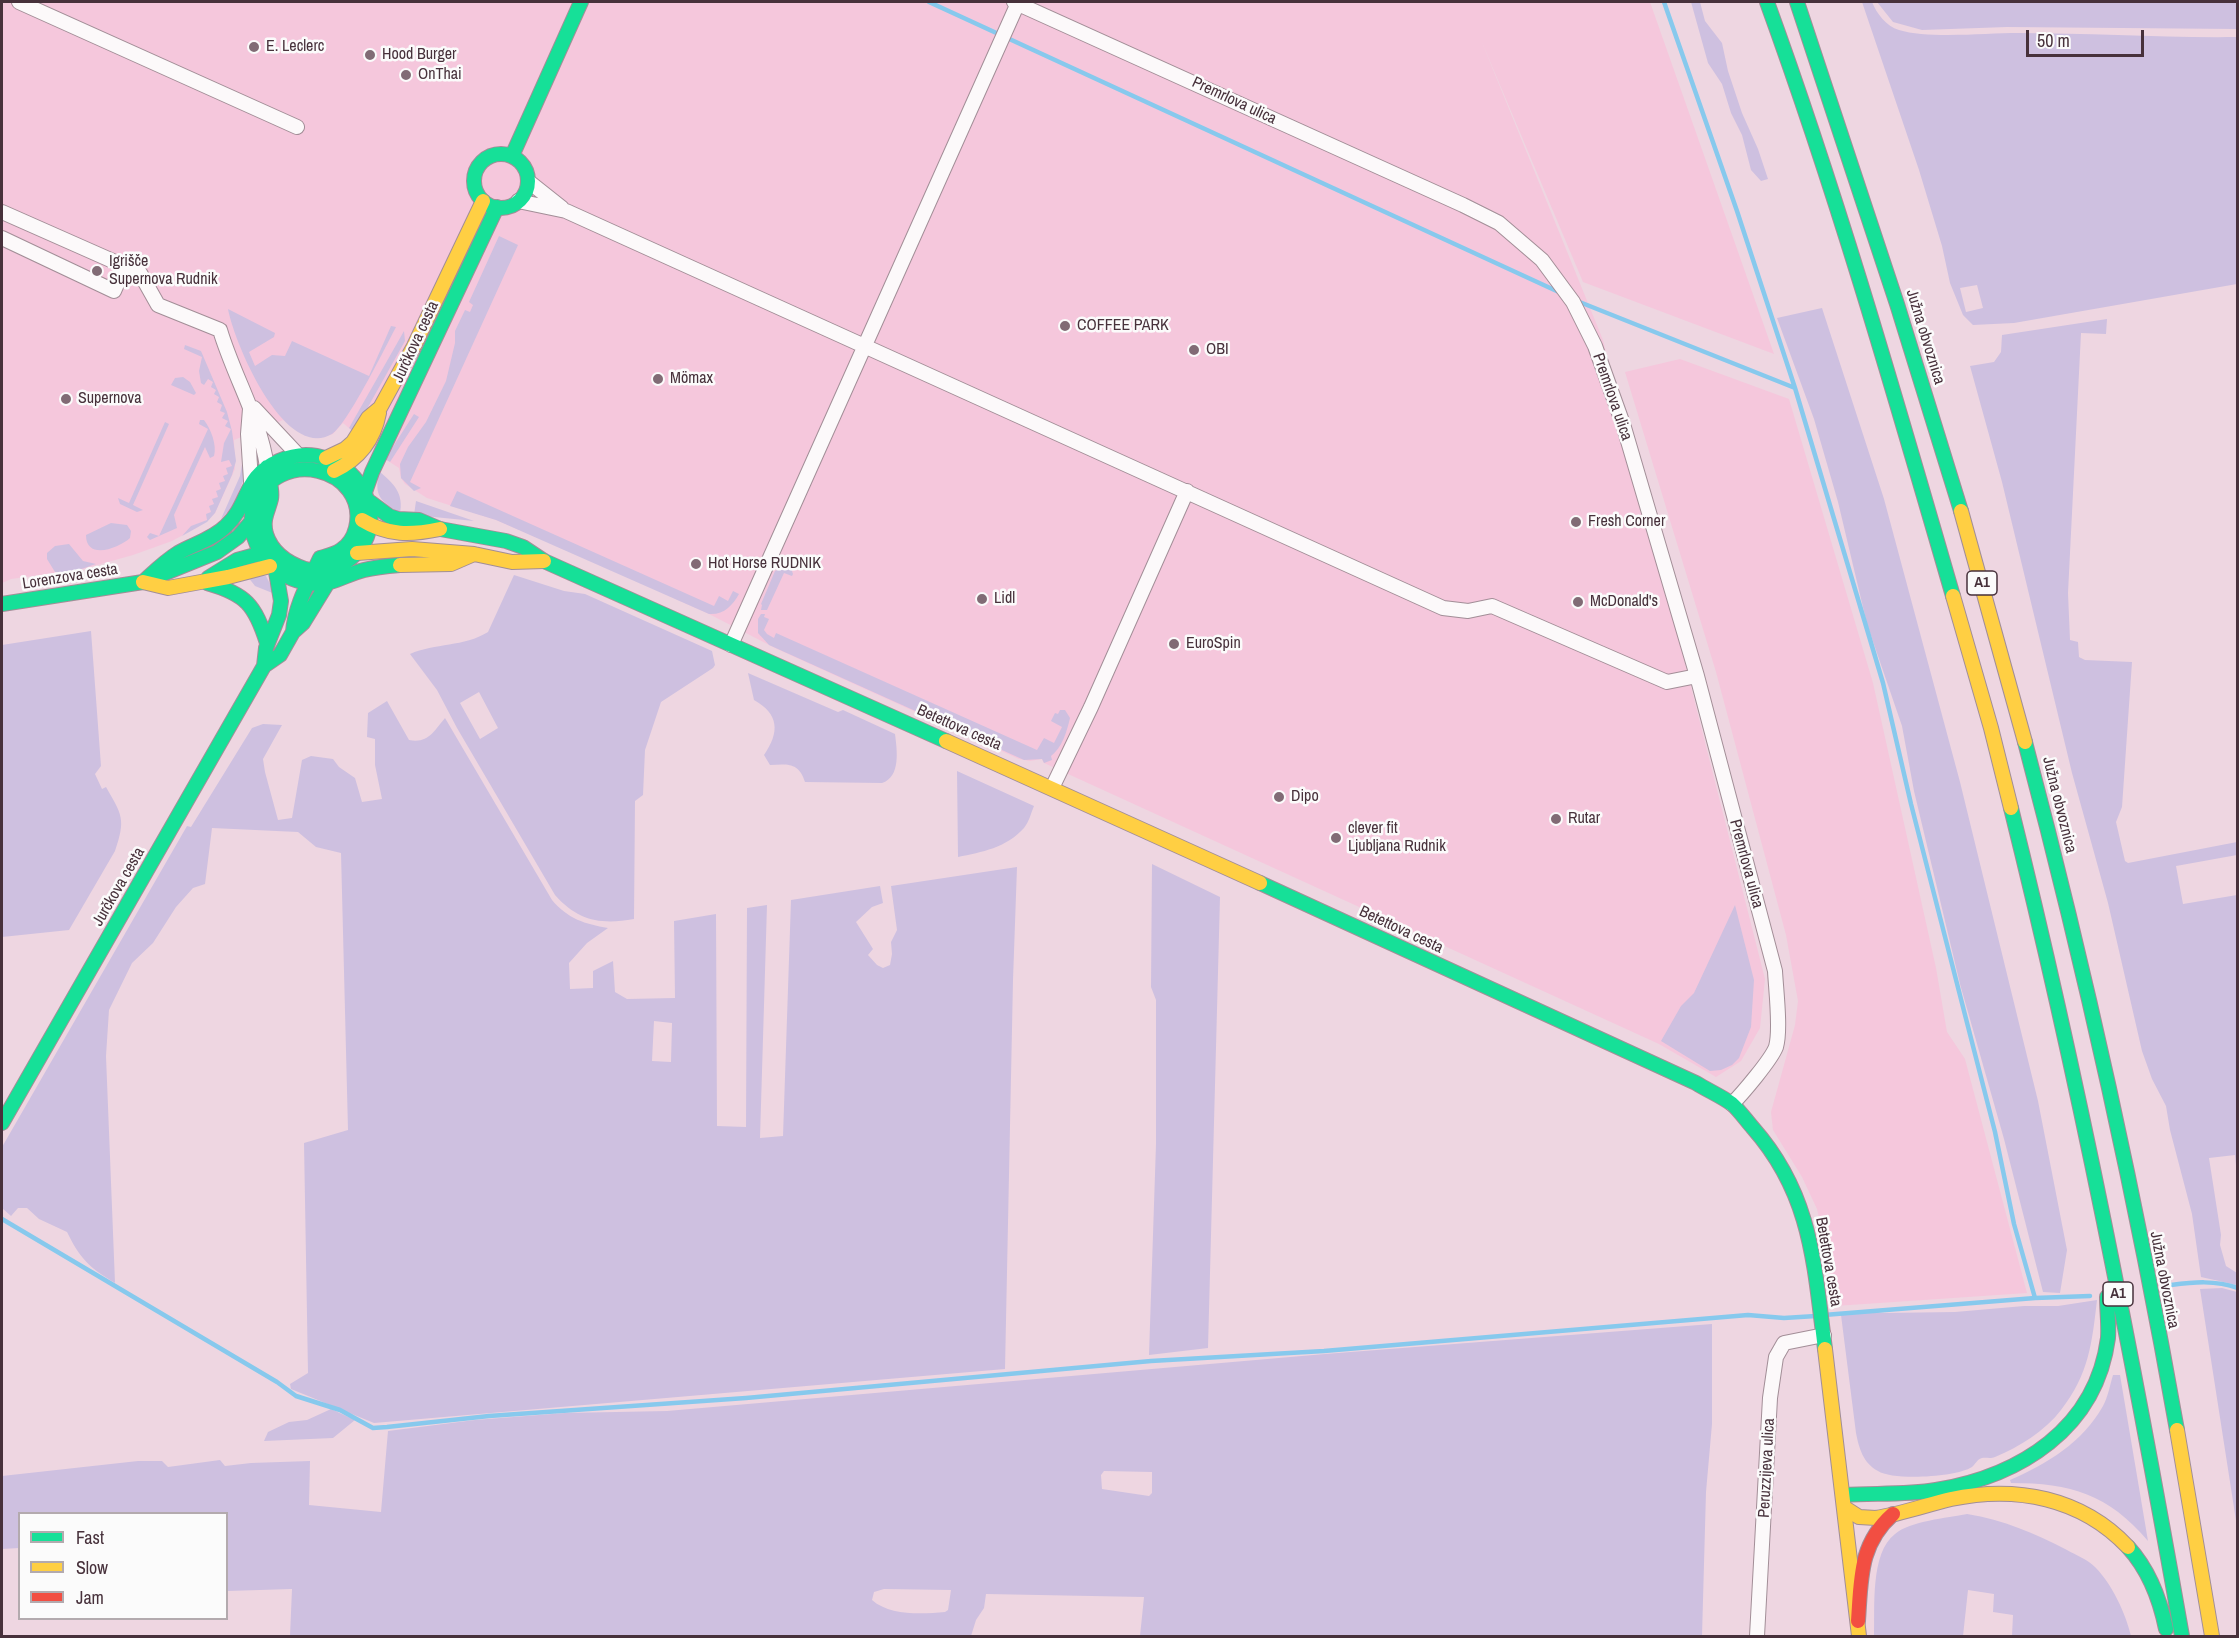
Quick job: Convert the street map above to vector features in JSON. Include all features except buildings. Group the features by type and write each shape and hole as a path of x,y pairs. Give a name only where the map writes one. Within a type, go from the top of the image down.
{"main road":[{"path":"512,156 581,2"},
{"name":"A1","path":"1767,2 1800,93 1884,356 1991,728 2047,953 2143,1413 2182,1636"},
{"name":"Južna obvoznica","path":"1797,2 1901,314 1972,546 2020,722 2095,1020 2169,1391 2212,1636"},
{"path":"498,154 512,156 524,167 528,181 524,196 519,201 505,207 497,207 483,201 478,195 474,181 479,166 484,160 498,154"},
{"name":"Jurčkova cesta","path":"326,458 345,449 353,442 368,418 380,408 414,346 483,201"},
{"name":"Jurčkova cesta","path":"368,497 372,472 497,207"},
{"name":"Jurčkova cesta","path":"344,467 356,459 366,445 378,425 380,408"},
{"path":"251,481 267,467 298,455 326,458 344,467"},
{"path":"267,467 271,499 265,514 265,532 275,551 288,563 327,584 370,568 451,564 474,554"},
{"path":"330,473 344,467"},
{"name":"Betettova cesta","path":"344,467 360,483 368,497 389,516 419,520 440,529 507,541 523,547 544,561 1052,788 1644,1058 1696,1083 1732,1104 1770,1147 1793,1188 1801,1207 1813,1252 1859,1636"},
{"path":"311,577 320,558 340,551 352,540 359,517 353,495 330,473 310,468 295,469 279,475 268,483 257,497 251,522 253,538 273,569 292,580 311,577 338,567 357,554 366,540 370,526 368,497"},
{"name":"Lorenzova cesta","path":"144,582 177,554 210,538 231,521 251,481"},
{"path":"359,517 370,526"},
{"name":"Lorenzova cesta","path":"2,604 144,582 217,552 238,537 251,522"},
{"name":"Betettova cesta","path":"370,526 390,534 416,534 440,529"},
{"name":"Betettova cesta","path":"357,554 412,549 474,554 512,562 544,561"},
{"name":"Lorenzova cesta","path":"202,582 224,566 260,552 275,551"},
{"name":"Jurčkova cesta","path":"2,1123 264,666 267,643 279,615 281,602 273,569"},
{"name":"Lorenzova cesta","path":"144,582 168,588 273,569"},
{"name":"Jurčkova cesta","path":"293,632 293,619 311,577"},
{"name":"Jurčkova cesta","path":"202,582 235,592 252,605 259,617 267,643"},
{"name":"Jurčkova cesta","path":"264,666 280,655 293,632 303,623 327,584"},
{"path":"1844,1501 1936,1490 1990,1476 2015,1465 2046,1448 2060,1436 2080,1413 2098,1379 2108,1339 2108,1304 2050,1022 2047,953"},
{"path":"1844,1501 1863,1518 1873,1518 1963,1498 1997,1493 2041,1497 2080,1509 2116,1534 2135,1555 2158,1597 2167,1636"},
{"path":"1858,1621 1867,1544 1879,1526 1893,1514"},
{"path":"2201,1570 2221,1607 2226,1636"}],"street":[{"path":"19,2 297,127"},
{"path":"731,645 1001,44 1016,2"},
{"name":"Premrlova ulica","path":"1016,2 1490,218 1521,240 1559,280 1585,323 1623,424 1697,676 1775,972 1778,1010 1776,1047 1744,1092 1732,1104"},
{"path":"528,181 566,211"},
{"path":"519,201 566,211 1443,608 1468,611 1492,606 1668,682 1697,676"},
{"path":"2,212 140,273 158,305 220,330 228,355 260,429 267,467"},
{"path":"2,233 21,221"},
{"path":"2,238 114,291 125,266"},
{"path":"250,404 298,455"},
{"path":"250,404 248,434 251,481"},
{"path":"1052,788 1091,707 1187,491"},
{"name":"Peruzzijeva ulica","path":"1757,1636 1770,1398 1776,1357 1784,1343 1823,1330"}],"shaded area":[{"path":"2,2 1650,2 1774,354 1583,282 1481,40 1603,340 1765,979 1760,1028 1741,1061 1716,1077 1659,1044 1044,763 1042,759 1030,761 1019,759 777,649 709,614 592,561 496,520 427,498 405,484 399,468 343,423 333,434 318,438 299,432 283,420 234,440 235,469 215,513 198,527 172,541 83,569 11,579 2,583"},
{"path":"1691,2 1700,2 1705,21 1722,43 1728,71 1742,113 1768,179 1761,181 1751,170 1742,135 1731,113 1722,84 1708,63"},
{"path":"1862,2 1872,2 1882,19 1890,26 1911,33 2237,37 2237,284 2014,323 1973,325 1963,315 1950,283 1942,246 1919,170","holes":["1977,285 1983,308 1966,312 1960,288"]},
{"path":"1877,2 2237,2 2237,29 2007,27 1922,30 1893,22"},
{"path":"499,236 518,245 410,482 421,488 414,491 401,478 400,464 408,447 426,422 446,381 455,343 455,331 465,310 470,312 473,305 469,302"},
{"path":"1822,308 1884,499 1960,782 2038,1101 2067,1250 2060,1293 2043,1292 2004,1139 1960,984 1914,791 1902,726 1867,624 1838,502 1814,419 1777,318"},
{"path":"228,309 275,333 274,337 249,352 255,366 272,355 285,356 292,341 369,376 391,326 396,327 366,384 339,428 332,434 314,438 296,431 264,394 240,346"},
{"path":"2107,319 2106,334 2081,333 2068,593 2070,640 2078,642 2079,657 2085,660 2132,662 2122,807 2116,822 2125,861 2128,863 2237,842 2237,855 2176,866 2183,904 2237,895 2237,1175 2235,1155 2209,1158 2221,1235 2220,1245 2226,1266 2237,1273 2237,1285 2201,1277 2192,1214 2166,1106 2152,1079 2142,1051 2108,903 2072,773 2002,482 1970,366 1994,362 2001,352 2002,335"},
{"path":"404,331 405,341 354,432 349,428"},
{"path":"185,345 201,351 227,412 232,431 236,461 215,513 207,522 182,536 191,526 207,520 206,514 211,512 209,506 214,504 212,499 218,497 216,491 221,489 219,483 225,481 223,476 228,474 226,468 232,466 229,460 221,462 224,443 231,429 225,426 228,421 222,418 225,413 220,411 222,405 217,402 219,397 214,394 216,390 211,387 213,382 208,379 204,385 201,383 199,371 202,357 184,349"},
{"path":"1680,359 1789,399 1873,683 1936,968 1947,1032 1965,1059 2027,1293 1835,1306 1829,1263 1817,1209 1802,1177 1773,1130 1771,1112 1795,1025 1798,1001 1786,935 1716,672 1625,372"},
{"path":"183,377 190,382 196,393 194,395 171,385 175,378"},
{"path":"414,414 419,417 390,462 385,459"},
{"path":"200,420 204,420 211,432 215,447 214,456 210,458 205,447 174,515 177,528 159,536 208,429 199,424"},
{"path":"165,422 169,424 133,505 143,510 137,512 120,504 118,498 129,503"},
{"path":"243,458 246,474 233,506 221,519 240,476"},
{"path":"379,471 397,490 401,500 400,514 383,501 378,493"},
{"path":"457,491 714,606 719,596 728,601 733,591 739,594 727,609 709,614 496,520 450,506"},
{"path":"416,501 474,521 414,515"},
{"path":"111,523 127,525 131,531 130,538 104,550 91,548 87,543 86,535"},
{"path":"150,533 159,536 150,540 147,537"},
{"path":"69,544 83,561 96,564 71,572 55,572 47,559 47,553 55,546"},
{"path":"784,567 791,568 792,576 784,573 767,610 761,610 761,604 775,571"},
{"path":"514,575 564,591 585,594 712,651 715,665 713,668 661,702 645,750 643,795 635,801 634,919 601,921 581,916 555,895 437,690 410,654 459,643 488,632","holes":["479,692 498,728 480,739 460,703"]},
{"path":"266,576 275,594 255,586 248,577"},
{"path":"761,614 765,614 764,617 769,619 764,630 774,638 776,633 1037,750 1044,738 1054,743 1062,727 1051,721 1055,713 1058,714 1060,710 1065,710 1070,718 1064,739 1051,756 1052,760 1044,763 1042,759 1024,760 769,645 758,633 758,619"},
{"path":"91,631 101,766 95,774 102,789 106,787 121,818 115,851 69,930 2,937 2,645"},
{"path":"748,673 838,712 843,710 895,734 896,762 892,775 882,783 805,782 799,771 792,766 770,765 764,755 773,739 774,724 768,711 754,700"},
{"path":"387,701 409,740 416,741 434,732 445,718 552,900 564,912 577,920 608,928 587,943 569,963 570,989 593,988 593,971 613,961 615,992 627,999 675,998 674,921 716,914 717,1126 746,1127 747,908 767,905 760,1138 783,1136 791,900 880,886 883,903 872,907 856,922 873,949 868,955 883,968 890,965 891,942 897,930 891,886 1017,867 1005,1369 374,1423 291,1389 290,1384 308,1373 304,1143 348,1130 341,853 316,847 298,832 212,828 205,884 193,888 176,907 153,943 132,963 109,1010 106,1056 115,1283 86,1262 67,1232 39,1219 27,1208 18,1208 11,1216 2,1208 2,1147 187,826 191,827 252,728 263,724 282,725 263,759 278,820 292,818 302,760 311,756 333,759 339,767 355,778 362,802 382,799 375,765 375,739 367,737 368,713","holes":["654,1021 672,1023 671,1062 652,1061"]},
{"path":"957,771 1034,806 1024,828 1002,845 958,857"},
{"path":"1152,864 1220,897 1208,1348 1149,1355 1156,1144 1156,1000 1151,987"},
{"path":"1735,905 1754,980 1751,1027 1739,1058 1732,1065 1721,1070 1710,1071 1661,1041 1681,1006 1694,993"},
{"path":"2222,1288 2237,1292 2237,1527 2200,1289"},
{"path":"2097,1300 2088,1358 2078,1384 2055,1418 2031,1438 1995,1457 1980,1459 1972,1467 1940,1475 1910,1477 1886,1474 1873,1468 1865,1459 1856,1433 1841,1315 1862,1311 1955,1312 2024,1306 2058,1306"},
{"path":"1712,1324 1712,1424 1706,1492 1702,1636 1140,1636 1144,1597 986,1594 984,1608 976,1620 971,1636 290,1636 292,1589 228,1591 228,1512 18,1512 18,1548 2,1549 2,1476 138,1461 162,1461 168,1467 220,1460 225,1466 310,1461 309,1505 381,1512 388,1431 475,1420 565,1413 667,1411 1325,1354","holes":["1104,1471 1152,1472 1152,1493 1149,1496 1102,1489 1101,1475","884,1589 951,1590 948,1610 945,1612 897,1611 872,1600 874,1592"]},
{"path":"2113,1375 2120,1375 2148,1541 2118,1512 2087,1494 2052,1485 2011,1483 2010,1480 2037,1467 2075,1441 2095,1419 2103,1406"},
{"path":"331,1409 355,1420 333,1438 264,1441 268,1432 289,1422 307,1420"},
{"path":"1967,1514 1994,1520 2031,1533 2092,1564 2118,1600 2131,1636 2012,1636 2013,1615 1993,1612 1994,1594 1968,1590 1963,1636 1874,1636 1874,1596 1878,1567 1887,1543 1895,1534 1910,1526"}],"waterway":[{"path":"929,2 1561,293"},
{"path":"1664,2 1737,211 1795,388 1883,683 1911,804 1995,1132 2014,1224 2035,1298"},
{"path":"1577,301 1795,388"},
{"path":"2,1219 277,1382 296,1396 340,1410 373,1428 489,1416 746,1398 1151,1361 1324,1351 1748,1315 1784,1318 1816,1316"},
{"path":"2171,1285 2213,1283 2238,1288"},
{"path":"1824,1315 2035,1298 2090,1296"}],"traffic: fast":[{"path":"512,156 581,2"},
{"path":"1767,2 1842,223 1953,596"},
{"path":"1797,2 1897,304 1961,511"},
{"path":"501,154 511,156 520,162 526,171 528,181 526,191 520,200 511,206 501,208 491,206 482,200 476,191 474,181 476,171 482,162 491,156 501,154"},
{"path":"365,492 372,472 497,207"},
{"path":"143,582 173,556 221,531 234,518 253,482 267,467 279,461 304,455 327,459 346,470 361,486 369,506 370,526 362,546 344,563 335,568 315,571 292,564 276,552 265,529 271,499 267,467"},
{"path":"293,632 300,603 307,585 311,576 320,558 331,555 346,546 356,528 357,507 349,490 336,478 318,471 300,470 281,475 265,487 252,513 254,538 262,555 275,569 301,582 311,583 320,583 334,581 364,570 400,565"},
{"path":"370,502 389,516 398,519 419,520 440,529 506,541 523,547 544,561 946,741"},
{"path":"2,604 143,582 217,552 238,537 251,522"},
{"path":"208,578 237,560 270,551"},
{"path":"2,1123 264,666 266,648 279,615 281,601 276,572"},
{"path":"207,583 231,592 247,603 258,619 267,643"},
{"path":"264,666 280,655 293,632 303,623 327,584"},
{"path":"2025,742 2089,998 2127,1170 2177,1430"},
{"path":"2011,808 2060,1013 2104,1220 2182,1636"},
{"path":"1260,883 1696,1083 1732,1104 1773,1153 1799,1205 1813,1259 1825,1349"},
{"path":"1844,1495 1925,1492 1967,1483 1997,1473 2024,1460 2049,1443 2070,1422 2088,1398 2101,1370 2108,1338 2107,1297"},
{"path":"2128,1547 2142,1565 2153,1585 2166,1629"}],"traffic: slow":[{"path":"326,458 345,449 353,442 368,418 380,408 414,346 483,201"},
{"path":"334,471 351,461 364,448 377,423 379,413"},
{"path":"1961,511 2025,742"},
{"path":"362,520 381,529 400,533 440,529"},
{"path":"357,553 412,549 474,554 512,562 544,561"},
{"path":"400,565 451,564 474,554"},
{"path":"143,582 168,588 228,577 270,566"},
{"path":"1953,596 1991,728 2011,808"},
{"path":"946,741 1260,883"},
{"path":"1825,1349 1859,1636"},
{"path":"2177,1430 2212,1636"},
{"path":"1845,1508 1859,1517 1876,1518 1975,1495 2023,1495 2047,1499 2090,1517 2110,1530 2128,1547"}],"traffic: jam":[{"path":"1858,1621 1861,1577 1868,1550 1882,1525 1893,1514"}],"place":[{"name":"E. Leclerc","path":"254,47"},
{"name":"Hood Burger","path":"370,55"},
{"name":"OnThai","path":"406,75"},
{"name":"Igrišče Supernova Rudnik","path":"97,271"},
{"name":"COFFEE PARK","path":"1065,326"},
{"name":"OBI","path":"1194,350"},
{"name":"Mömax","path":"658,379"},
{"name":"Supernova","path":"66,399"},
{"name":"Fresh Corner","path":"1576,522"},
{"name":"Hot Horse RUDNIK","path":"696,564"},
{"name":"Lidl","path":"982,599"},
{"name":"McDonald's","path":"1578,602"},
{"name":"EuroSpin","path":"1174,644"},
{"name":"Dipo","path":"1279,797"},
{"name":"Rutar","path":"1556,819"},
{"name":"clever fit Ljubljana Rudnik","path":"1336,838"}]}
